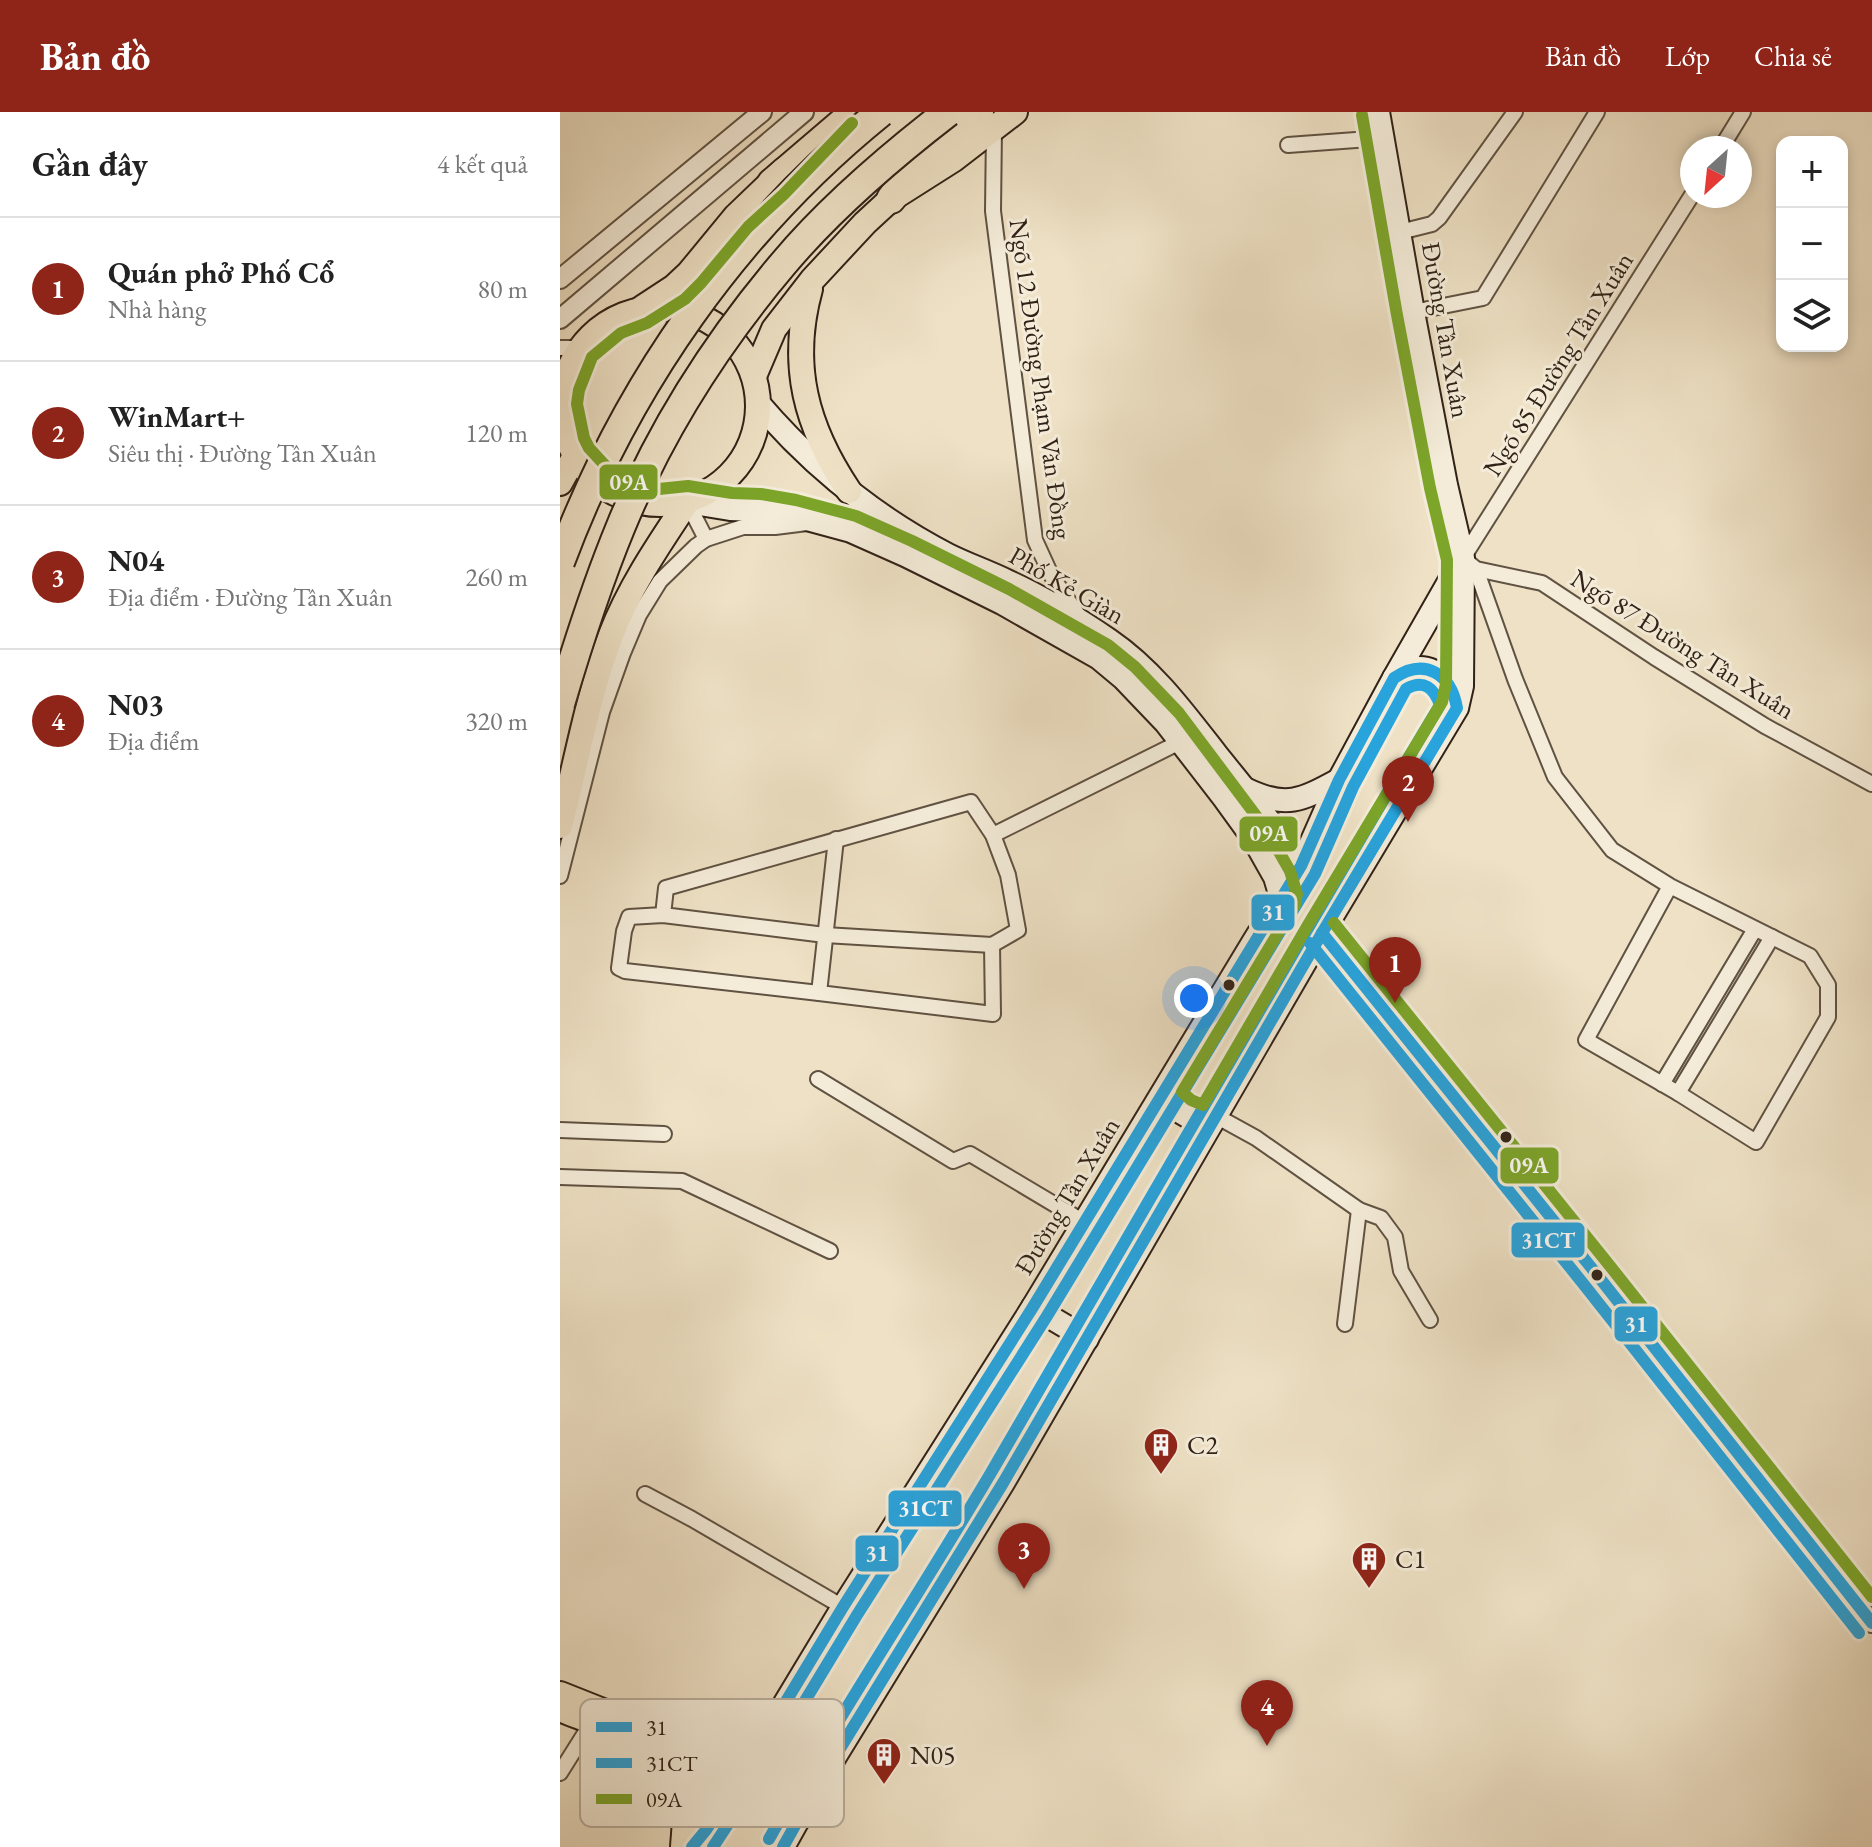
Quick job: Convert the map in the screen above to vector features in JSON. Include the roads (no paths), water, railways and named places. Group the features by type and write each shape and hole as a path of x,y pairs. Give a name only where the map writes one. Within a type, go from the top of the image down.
{"highway":[{"path":"772,183 855,112"},
{"path":"560,562 608,451 673,339 715,281 782,204 836,149 881,112"},
{"path":"560,704 583,625 622,524 676,415 707,366 785,262 820,225 893,156 948,112"},
{"path":"891,199 924,155 986,121"}],"main road":[{"path":"560,483 566,442 561,405 569,348 613,319 640,309 674,287 736,216 840,112"},
{"path":"772,183 843,138 874,112"},
{"path":"754,376 774,329 812,280 891,199 915,152 966,112"},
{"path":"986,121 1015,112"},
{"name":"Đường Tân Xuân","path":"844,1744 1003,1483 1322,933 1457,708 1462,686 1470,563 1446,485 1378,112"},
{"path":"812,280 802,333 801,364 807,399 818,437 849,491"},
{"path":"566,442 583,467 604,487 630,500 658,505 687,502 717,488 740,465 755,436 759,404 754,376 717,325 693,313 667,307 640,309"},
{"name":"Phố Kẻ Giàn","path":"759,404 818,467 849,491 936,548 1013,583 1037,610 1123,678 1166,723 1253,838 1275,877 1281,897"},
{"path":"560,826 588,706 612,633 643,571 687,502"},
{"name":"Phố Kẻ Giàn","path":"687,502 819,521 851,531 1037,610 1085,624 1112,642 1150,675 1244,789 1286,844 1299,868"},
{"name":"Đường Tân Xuân","path":"787,1699 1033,1307 1299,868 1339,780 1394,678 1470,563"},
{"path":"1394,678 1417,668 1436,673 1452,688 1457,708"},
{"path":"1244,789 1264,798 1289,801 1311,795 1339,780"},
{"path":"1163,1093 1174,1108 1185,1116 1198,1122 1214,1120"},
{"path":"1033,1307 1087,1339"},
{"path":"560,1694 580,1702"},
{"path":"560,1709 580,1717"},
{"path":"683,1847 684,1827"},
{"name":"Đường Tân Xuân","path":"692,1847 708,1827"},
{"name":"Đường Tân Xuân","path":"783,1847 794,1827"}],"street":[{"path":"560,279 762,112"},
{"path":"560,319 804,112"},
{"path":"1400,232 1432,224 1439,218 1515,112"},
{"path":"1413,312 1483,298 1597,112"},
{"path":"1728,136 1743,112"},
{"name":"Ngõ 12 Đường Phạm Văn Đồng","path":"986,121 993,211 1035,540 1051,575 1085,624"},
{"path":"1288,145 1383,138"},
{"name":"Ngõ 85 Đường Tân Xuân","path":"1470,563 1684,208"},
{"path":"687,502 706,539"},
{"path":"560,876 602,712 639,615 660,581 706,539 743,527 775,527 819,521"},
{"path":"1470,563 1555,777 1612,850 1670,886 1810,956 1828,985 1828,1017 1756,1142 1586,1040 1670,886"},
{"name":"Ngõ 87 Đường Tân Xuân","path":"1470,563 1542,583 1765,726 1872,784"},
{"path":"993,835 1180,742"},
{"path":"663,915 666,888 971,802 993,835 1008,875 1018,930 992,945 825,935 663,915 629,917 619,968 993,1014 992,945"},
{"path":"819,993 836,839"},
{"path":"1662,1084 1755,929"},
{"path":"1322,933 1872,1623"},
{"path":"1678,1093 1772,937"},
{"path":"818,1079 953,1161 970,1154 1084,1222"},
{"path":"1214,1120 1268,1145 1359,1210 1381,1218 1395,1237 1401,1271 1430,1320"},
{"path":"560,1130 664,1134"},
{"path":"560,1177 682,1181 830,1251"},
{"path":"1345,1324 1359,1210"},
{"path":"645,1494 843,1607"},
{"path":"560,1773 580,1741"}],"place":[{"name":"WinMart+","path":"1408,822"},
{"name":"Quán phở Phố Cổ","path":"1395,1003"},
{"name":"C2","path":"1161,1476"},
{"name":"N04","path":"1024,1589"},
{"name":"C1","path":"1369,1590"},
{"name":"N03","path":"1267,1746"},
{"name":"N05","path":"884,1786"}]}
